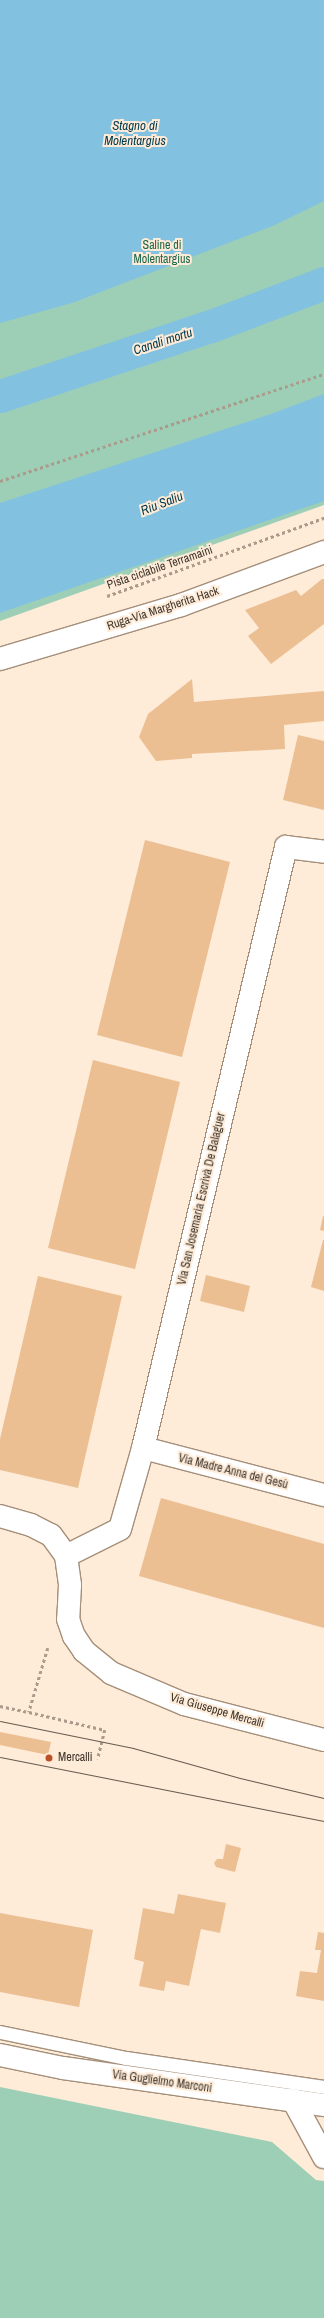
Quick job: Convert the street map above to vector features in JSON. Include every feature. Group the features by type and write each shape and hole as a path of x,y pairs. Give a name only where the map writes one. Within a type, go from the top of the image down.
{"main road":[{"name":"Ruga-Via Margherita Hack","path":"0,659 181,605 324,552"},
{"name":"Via San Josemaria Escrivà De Balaguer","path":"66,1556 120,1529 143,1448 286,847 324,852"},
{"name":"Via Madre Anna del Gesù","path":"143,1448 324,1495"},
{"name":"Via Giuseppe Mercalli","path":"0,1516 31,1525 51,1535 66,1556 70,1585 68,1620 74,1636 84,1651 111,1673 184,1704 324,1740"},
{"name":"Via Guglielmo Marconi","path":"0,2055 63,2068 324,2105"},
{"path":"293,2100 324,2157"}],"lane":[{"path":"0,2032 126,2058 324,2087"}],"path":[{"path":"0,481 324,374"},
{"name":"Pista ciclabile Terramaini","path":"105,596 324,518"},
{"path":"29,1712 50,1641"},
{"path":"0,1706 105,1730 98,1760"}],"green space":[{"name":"Saline di Molentargius","path":"0,0 324,0 324,505 0,621"},
{"path":"0,2087 272,2142 316,2180 324,2181 324,2318 0,2318"}],"water":[{"name":"Stagno di Molentargius","path":"0,0 324,0 324,201 275,225 72,303 0,323"},
{"name":"Riu Saliu","path":"324,394 324,501 0,613 0,503 271,414"}],"building":[{"path":"324,579 324,624 271,664 248,636 259,628 245,610 296,590 301,596"},
{"path":"192,679 194,702 324,691 324,721 284,725 285,749 192,754 192,758 156,761 139,737 148,714"},
{"path":"298,735 324,741 324,810 283,800"},
{"path":"145,840 230,862 182,1057 97,1035"},
{"path":"93,1060 180,1082 135,1269 48,1248"},
{"path":"324,1216 324,1231 320,1230"},
{"path":"324,1240 324,1291 311,1287"},
{"path":"206,1275 250,1286 244,1312 200,1301"},
{"path":"38,1276 122,1296 78,1488 0,1470 0,1439"},
{"path":"161,1498 324,1544 324,1628 139,1576"},
{"path":"0,1732 51,1742 48,1755 0,1745"},
{"path":"226,1844 241,1848 235,1872 216,1867 214,1863 217,1859 223,1859"},
{"path":"178,1894 226,1903 220,1933 201,1929 189,1986 166,1981 164,1991 139,1986 144,1962 134,1959 143,1908 174,1914"},
{"path":"0,1913 93,1930 79,2007 0,1992"},
{"path":"318,1932 324,1933 324,2001 296,1996 300,1971 317,1973 321,1950 315,1950"}],"waterway":[{"name":"Canali mortu","path":"0,396 211,326 324,283"}],"tram line":[{"path":"0,1721 133,1748 240,1778 324,1798"},
{"path":"0,1757 324,1821"}],"place":[{"name":"Mercalli","path":"49,1758"}]}
